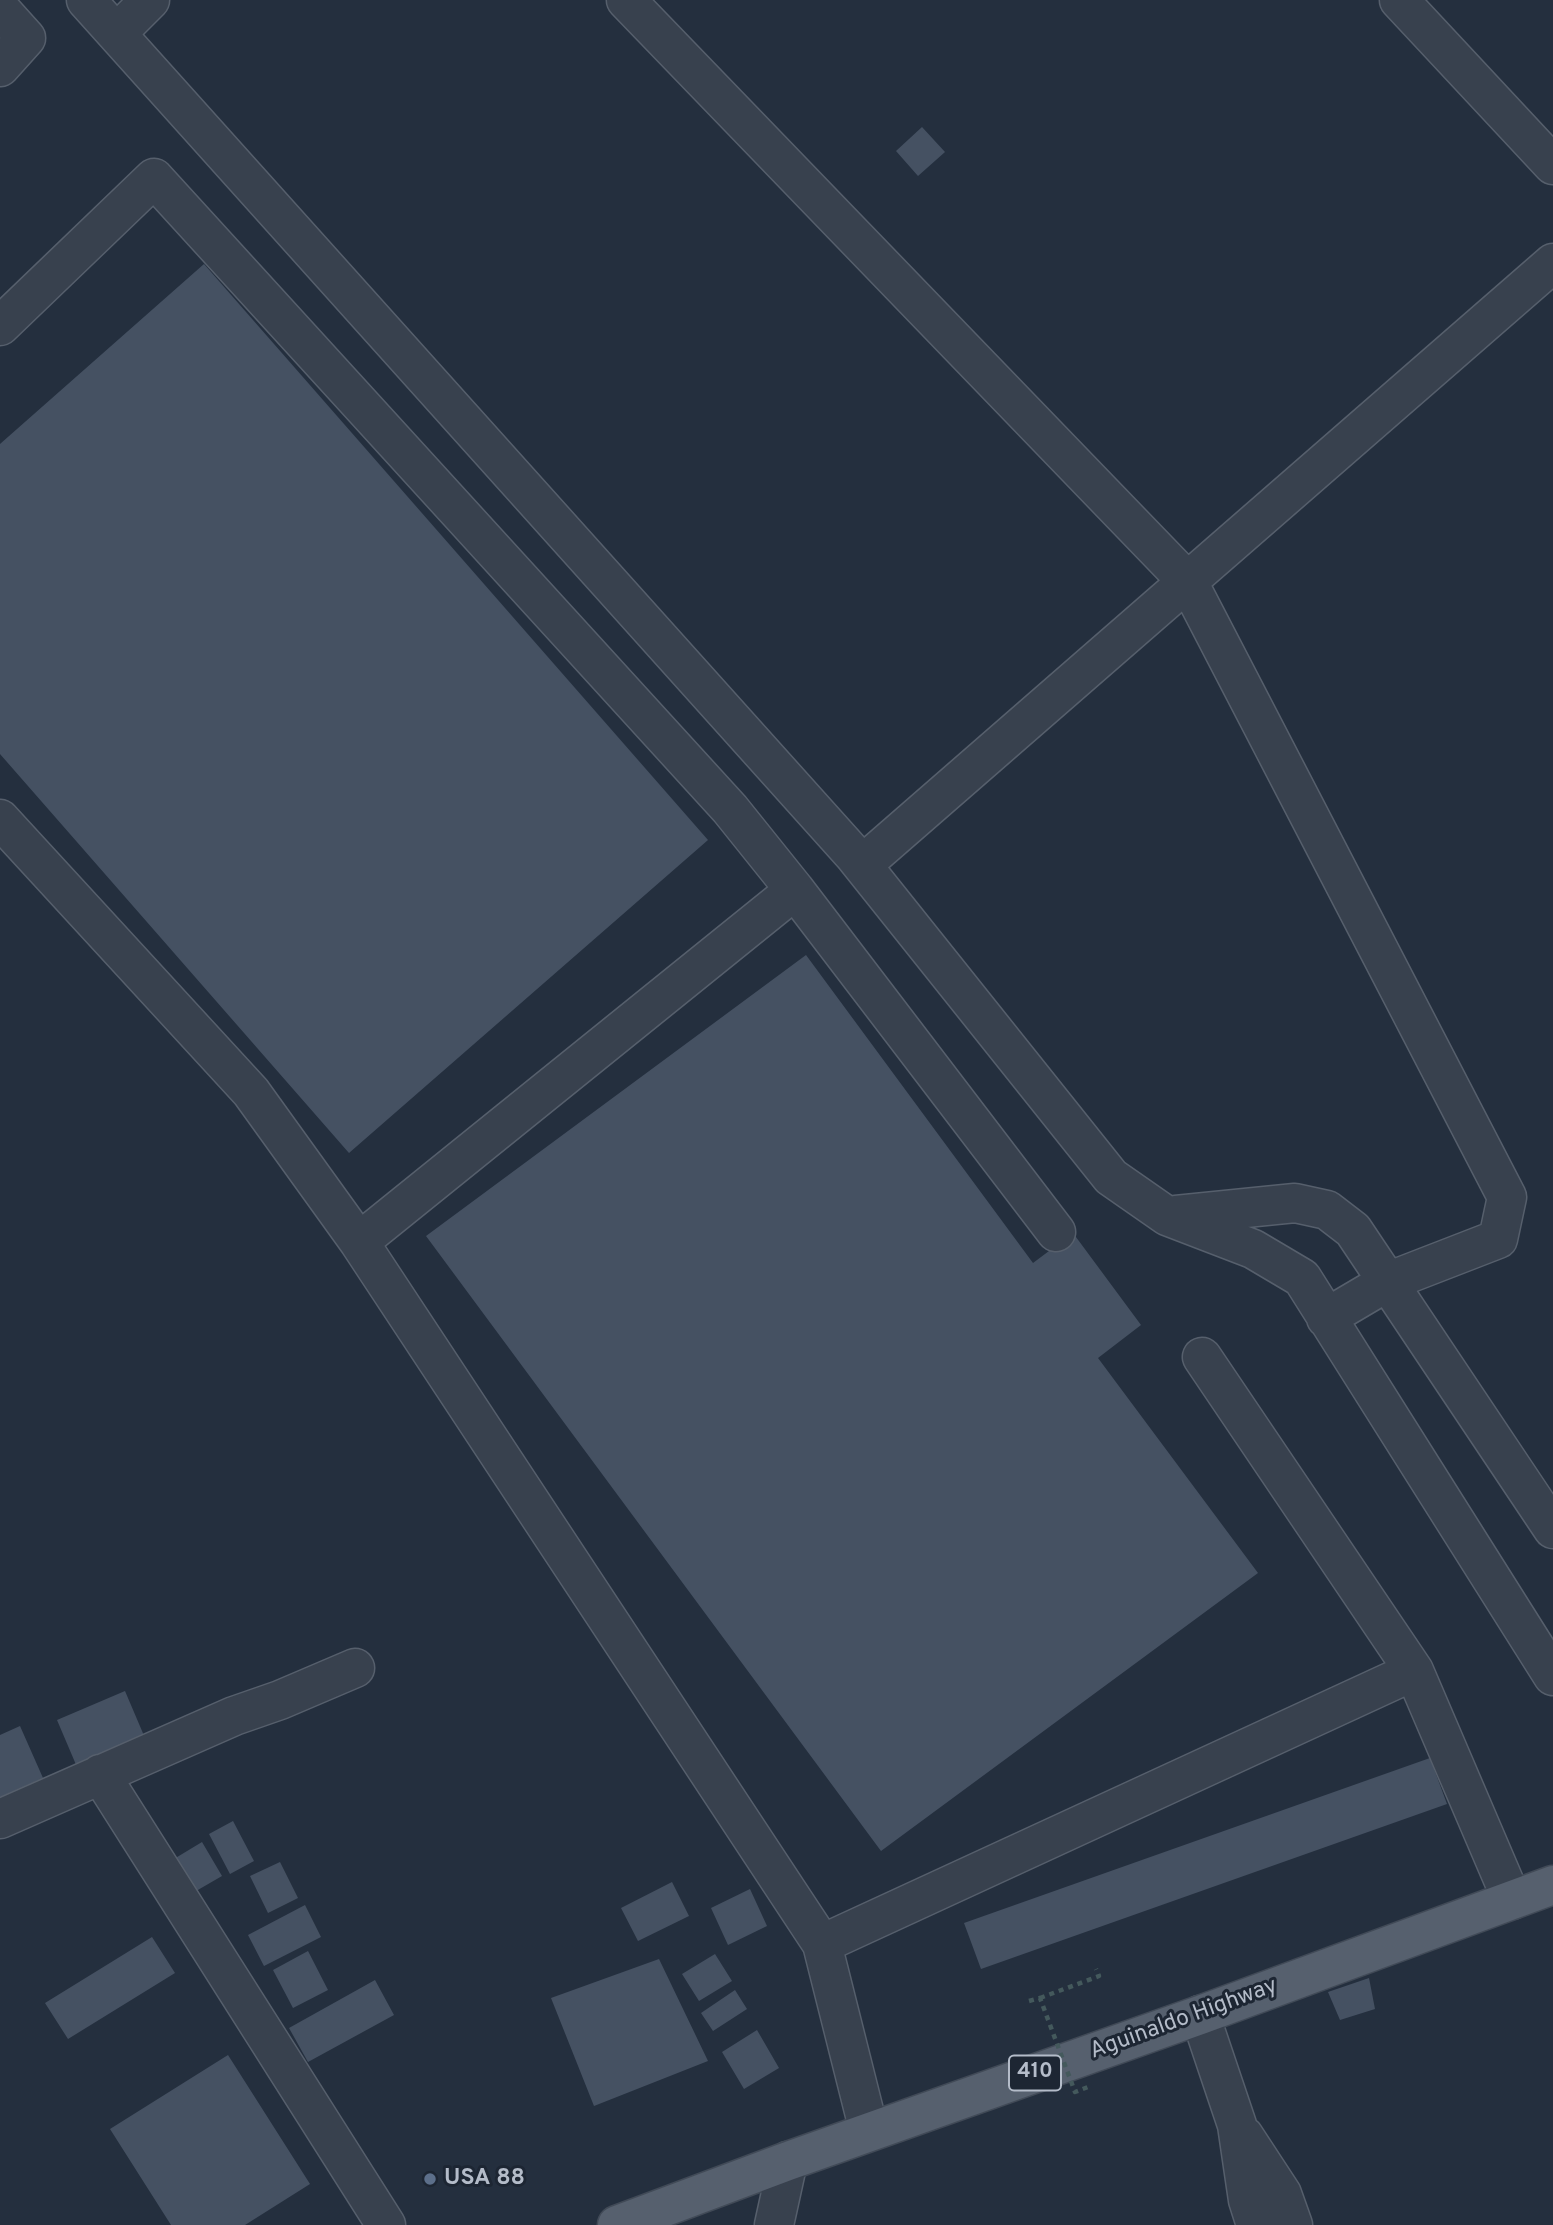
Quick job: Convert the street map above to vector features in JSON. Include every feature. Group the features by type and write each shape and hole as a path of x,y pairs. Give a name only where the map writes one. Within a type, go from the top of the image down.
{"main road":[{"name":"Aguinaldo Highway","path":"617,2225 869,2131 1200,2015 1553,1885"}],"street":[{"path":"86,0 862,865 1111,1177 1167,1216 1253,1249 1301,1278 1553,1676"},
{"path":"117,33 150,0"},
{"path":"626,0 1188,582 1507,1196 1498,1239 1387,1282 1326,1318"},
{"path":"1399,0 1553,165"},
{"path":"0,9 26,38 0,67"},
{"path":"0,326 154,178 730,809 795,890 1056,1233"},
{"path":"862,865 1553,262"},
{"path":"0,819 251,1091 359,1242 822,1944 869,2131"},
{"path":"359,1242 795,890"},
{"path":"1167,1216 1294,1203 1327,1210 1353,1230 1553,1529"},
{"path":"1202,1357 1414,1671 1512,1900"},
{"path":"0,1819 234,1716 355,1668"},
{"path":"822,1944 1414,1671"},
{"path":"100,1773 386,2225"},
{"path":"1200,2015 1237,2125 1248,2200 1256,2225"},
{"path":"1237,2125 1282,2194 1293,2225"},
{"path":"774,2225 788,2161"}],"path":[{"path":"1029,2001 1099,1976 1096,1969"},
{"path":"1040,1998 1075,2092 1088,2087"}],"building":[{"path":"922,127 945,152 918,176 896,151"},
{"path":"204,264 708,840 349,1153 0,754 0,444"},
{"path":"806,955 1033,1263 1073,1233 1141,1325 1098,1358 1258,1573 881,1851 426,1236"},
{"path":"125,1691 145,1738 77,1767 57,1720"},
{"path":"20,1726 43,1778 0,1797 0,1735"},
{"path":"1430,1758 1447,1804 981,1969 964,1923"},
{"path":"233,1821 254,1861 230,1874 209,1834"},
{"path":"202,1842 222,1876 184,1898 164,1865"},
{"path":"280,1862 298,1898 268,1913 250,1876"},
{"path":"672,1882 689,1916 638,1941 621,1908"},
{"path":"750,1889 767,1926 728,1945 711,1908"},
{"path":"305,1905 321,1937 264,1966 248,1935"},
{"path":"152,1937 175,1973 68,2039 45,2003"},
{"path":"308,1951 328,1990 293,2008 273,1970"},
{"path":"715,1954 732,1981 699,2001 682,1974"},
{"path":"659,1959 708,2061 594,2106 551,1998"},
{"path":"1369,1978 1375,2009 1340,2020 1328,1992"},
{"path":"375,1980 394,2015 308,2062 289,2028"},
{"path":"735,1990 747,2009 713,2031 701,2013"},
{"path":"757,2030 779,2068 744,2089 722,2052"},
{"path":"228,2055 310,2184 245,2225 171,2225 110,2129"}],"place":[{"name":"USA 88","path":"430,2179"}]}
